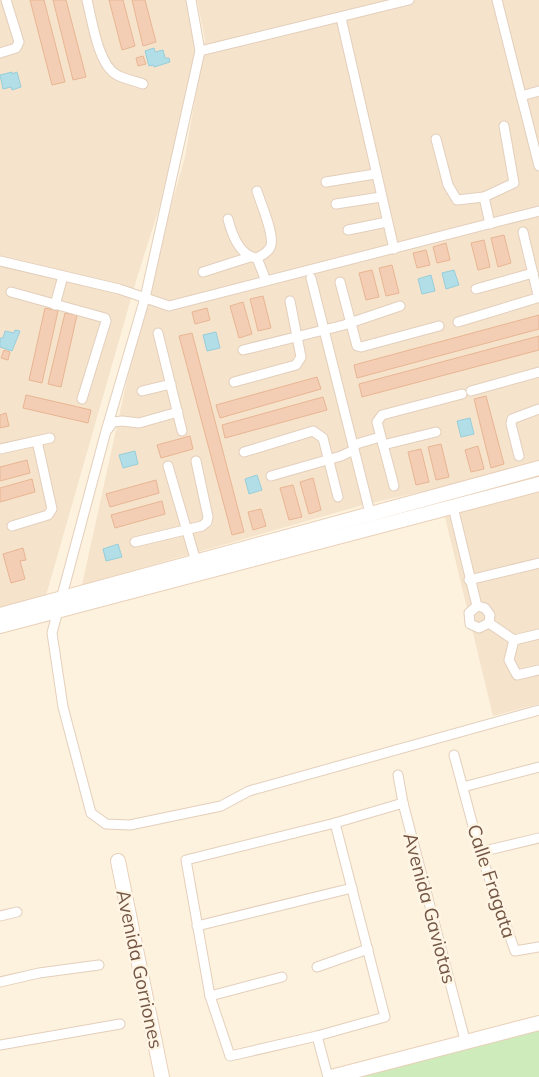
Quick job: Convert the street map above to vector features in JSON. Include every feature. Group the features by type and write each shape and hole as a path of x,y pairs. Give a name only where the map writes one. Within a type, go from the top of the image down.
{"main road":[{"path":"0,626 57,613 198,568 372,520 539,468"},
{"path":"372,520 453,507 539,484"},
{"path":"0,615 61,598 198,568"},
{"name":"Avenida Gorriones","path":"118,861 162,1077"},
{"path":"330,1077 465,1040 539,1023"}],"street":[{"path":"0,53 16,48 19,42 6,0"},
{"path":"87,0 102,56 108,68 116,75 143,84"},
{"path":"191,0 200,51 145,298 106,431 52,633 63,707 91,813 106,824 130,825 221,806 249,791 539,710"},
{"path":"200,51 409,0"},
{"path":"497,0 539,166"},
{"path":"0,18 10,15"},
{"path":"341,18 380,197 394,249"},
{"path":"521,96 539,91"},
{"path":"436,139 448,185 457,200 484,197 514,183 504,126"},
{"path":"326,182 375,174"},
{"path":"203,272 267,252 271,245 270,233 257,191"},
{"path":"336,204 380,197"},
{"path":"484,197 490,224"},
{"path":"0,261 119,289 169,306 539,211"},
{"path":"228,220 238,245 254,257 266,281"},
{"path":"348,230 387,222"},
{"path":"458,322 534,301 538,295 535,275 523,232"},
{"path":"476,289 535,275"},
{"path":"54,305 63,276"},
{"path":"311,278 372,520"},
{"path":"340,282 355,342 361,348 439,326"},
{"path":"12,292 54,305 102,315 106,321 82,399"},
{"path":"234,382 296,365 301,357 290,301"},
{"path":"243,350 350,322 400,306"},
{"path":"158,333 182,431"},
{"path":"394,486 377,422 382,415 539,372"},
{"path":"142,391 171,384"},
{"path":"519,456 511,424 512,419 539,408"},
{"path":"106,431 113,422 139,423 178,412"},
{"path":"244,452 313,431 323,438 338,497"},
{"path":"271,476 328,458 353,447 436,432"},
{"path":"0,449 50,438"},
{"path":"12,526 48,515 52,509 37,441"},
{"path":"135,542 202,526 207,522 208,517 196,461"},
{"path":"168,466 198,568"},
{"path":"453,507 469,580 477,606"},
{"path":"469,580 539,563"},
{"path":"477,606 469,613 470,624 479,628 489,624"},
{"path":"477,606 485,608 490,615 489,624"},
{"path":"489,624 514,640 539,634"},
{"path":"514,640 509,660 517,675 539,670"},
{"name":"Calle Fragata","path":"454,755 480,852 515,951 539,947"},
{"path":"462,788 539,767"},
{"name":"Avenida Gaviotas","path":"398,775 403,803 465,1040"},
{"path":"336,823 385,1017 317,1036 230,1056 210,996 186,860 336,823 403,803"},
{"path":"480,852 539,838"},
{"path":"197,926 352,888"},
{"path":"0,916 16,912"},
{"path":"317,967 368,949"},
{"path":"0,982 99,965"},
{"path":"210,996 282,977"},
{"path":"0,1045 120,1024"},
{"path":"317,1036 330,1077"}],"shaded area":[{"path":"0,0 188,0 197,45 174,161 136,281 41,613 0,622"},
{"path":"197,0 539,0 539,704 493,716 438,488 363,505 82,585 145,298 185,157 205,40"}],"green space":[{"path":"539,1030 539,1077 355,1077"}],"water":[{"path":"154,48 155,52 163,50 165,58 169,58 170,62 154,67 153,65 149,66 145,51"},
{"path":"12,72 12,74 17,72 21,87 12,90 11,87 3,89 0,75"},
{"path":"454,270 459,285 446,289 442,273"},
{"path":"431,275 435,291 422,294 418,279"},
{"path":"15,330 20,331 12,351 0,347 0,338 3,338 5,331 14,333"},
{"path":"216,332 220,348 207,351 203,335"},
{"path":"470,418 474,434 461,437 457,421"},
{"path":"135,451 138,464 123,468 119,455"},
{"path":"257,475 262,490 249,494 245,479"},
{"path":"118,544 122,557 106,561 103,549"}],"building":[{"path":"30,0 44,0 65,82 52,85"},
{"path":"53,0 66,0 86,77 73,80"},
{"path":"109,0 123,0 135,46 122,50"},
{"path":"132,0 145,0 156,42 143,46"},
{"path":"143,56 146,64 138,66 136,58"},
{"path":"504,235 511,263 498,267 491,238"},
{"path":"484,240 490,267 478,270 471,243"},
{"path":"446,243 450,260 437,263 433,247"},
{"path":"426,250 430,265 417,268 413,253"},
{"path":"392,265 399,293 386,296 379,268"},
{"path":"372,270 379,297 366,300 359,273"},
{"path":"263,296 271,328 258,331 250,299"},
{"path":"243,302 252,334 239,338 230,306"},
{"path":"45,308 58,311 42,383 29,380"},
{"path":"207,308 210,320 195,324 192,312"},
{"path":"65,313 77,315 61,387 48,384"},
{"path":"539,315 539,329 357,378 354,365"},
{"path":"192,333 244,532 232,535 179,336"},
{"path":"539,336 539,350 362,397 359,384"},
{"path":"4,350 10,352 8,360 1,358"},
{"path":"317,377 321,389 220,418 216,405"},
{"path":"26,395 91,410 88,423 23,408"},
{"path":"486,396 504,464 491,468 474,399"},
{"path":"323,397 327,410 225,438 222,425"},
{"path":"6,413 9,426 0,428 0,415"},
{"path":"190,436 193,449 161,458 157,445"},
{"path":"441,444 449,477 436,480 428,447"},
{"path":"478,446 484,469 471,472 465,450"},
{"path":"421,449 429,482 416,485 408,452"},
{"path":"27,460 30,473 0,481 0,467"},
{"path":"313,478 321,510 309,514 300,482"},
{"path":"32,479 35,492 0,502 0,488"},
{"path":"156,480 159,493 110,507 106,494"},
{"path":"293,485 302,517 289,520 280,488"},
{"path":"162,501 165,514 115,528 111,515"},
{"path":"261,509 266,526 253,530 248,512"},
{"path":"23,548 26,560 20,561 25,579 11,583 3,554"}]}
